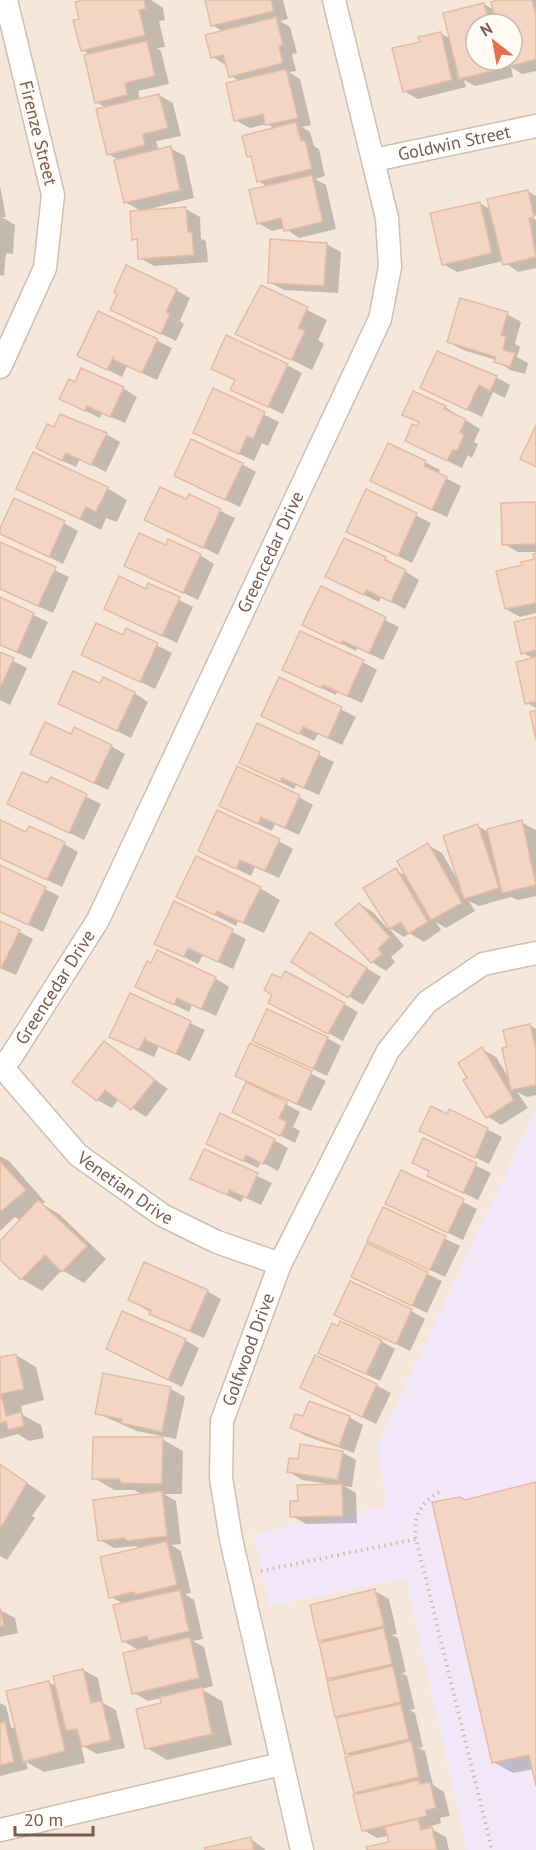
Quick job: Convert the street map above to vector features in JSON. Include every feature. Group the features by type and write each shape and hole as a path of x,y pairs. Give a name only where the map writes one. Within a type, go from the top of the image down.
{"street":[{"name":"Firenze Street","path":"0,367 45,268 53,195 6,0"},
{"name":"Greencedar Drive","path":"1,1068 11,1057 98,920 380,319 390,267 387,218 334,0"},
{"name":"Goldwin Street","path":"374,160 536,126"},
{"name":"Golfwood Drive","path":"302,1850 239,1576 221,1478 222,1421 280,1264 388,1051 427,1002 483,964 536,953"},
{"name":"Venetian Drive","path":"1,1068 78,1155 162,1215 217,1242 280,1264"},
{"path":"0,1830 281,1764"}],"path":[{"path":"439,1492 421,1506 416,1516 416,1539 492,1850"},
{"path":"239,1576 416,1539"}],"shaded area":[{"path":"0,0 536,0 536,1850 0,1850"},
{"path":"536,1109 536,1850 467,1850 406,1579 269,1606 254,1534 387,1507 377,1446"}],"building":[{"path":"144,0 146,9 139,10 145,35 81,51 73,20 79,19 75,2"},
{"path":"205,0 271,0 274,11 211,26"},
{"path":"532,0 536,16 536,59 524,62 524,12 493,12 491,2"},
{"path":"484,3 486,12 464,12 464,72 488,72 459,79 443,13"},
{"path":"276,17 283,45 279,46 283,63 229,77 223,55 211,58 205,35"},
{"path":"441,32 452,80 403,92 392,48 420,42 418,37"},
{"path":"147,41 155,76 125,83 127,95 95,103 84,55"},
{"path":"286,69 298,118 265,125 263,114 234,121 226,83"},
{"path":"159,94 168,128 143,134 145,145 107,155 96,109"},
{"path":"296,122 301,141 305,140 312,169 257,182 251,156 247,157 242,136"},
{"path":"171,146 180,190 124,203 114,160"},
{"path":"312,175 323,222 284,231 281,218 257,224 249,190"},
{"path":"528,190 534,217 529,218 536,257 503,265 487,199"},
{"path":"480,202 492,253 442,265 430,213"},
{"path":"186,207 188,232 192,232 194,255 138,259 137,239 132,240 130,211"},
{"path":"270,239 327,243 324,286 268,283"},
{"path":"126,265 177,289 166,312 170,314 161,334 110,310 117,294 114,292"},
{"path":"261,285 308,307 298,328 305,331 291,360 235,334"},
{"path":"460,298 508,312 501,335 506,337 503,350 515,353 510,367 494,362 496,357 447,342"},
{"path":"98,311 158,339 142,373 114,360 113,357 107,370 77,356"},
{"path":"226,335 288,364 268,407 230,390 235,380 211,369"},
{"path":"437,351 497,376 490,391 479,385 467,410 420,388"},
{"path":"81,368 124,387 110,417 87,406 85,411 59,399 69,379 75,382"},
{"path":"213,388 265,412 253,439 247,436 239,454 193,433"},
{"path":"413,391 446,406 444,409 466,419 460,432 464,435 457,451 453,449 447,461 405,441 412,424 417,426 419,422 402,415"},
{"path":"60,414 107,433 91,465 66,453 62,461 36,448 47,424 54,427"},
{"path":"536,425 536,467 520,459"},
{"path":"191,439 243,463 225,500 174,476"},
{"path":"388,443 426,461 424,466 447,477 432,510 370,481"},
{"path":"33,452 108,487 96,512 86,507 80,519 16,489"},
{"path":"160,487 186,499 189,494 221,509 203,548 144,520"},
{"path":"366,489 417,513 398,556 346,532"},
{"path":"14,498 65,521 49,557 0,534 0,528"},
{"path":"536,502 536,544 502,545 501,503"},
{"path":"139,533 166,545 168,539 201,554 183,593 124,566"},
{"path":"344,538 386,557 385,560 406,570 391,602 366,590 364,595 325,577"},
{"path":"0,542 56,567 38,606 0,589"},
{"path":"536,553 536,603 505,609 496,571 522,565 521,562 534,559 533,554"},
{"path":"119,576 146,589 148,583 180,597 162,636 104,609"},
{"path":"321,586 386,617 369,653 343,641 341,644 302,625"},
{"path":"0,597 34,613 17,652 0,645"},
{"path":"536,617 536,650 521,654 514,622"},
{"path":"96,623 123,635 126,628 158,643 140,682 81,655"},
{"path":"300,631 364,660 347,696 323,685 321,688 282,670"},
{"path":"0,652 14,658 0,688"},
{"path":"536,657 536,701 525,704 516,662"},
{"path":"73,671 100,683 103,677 135,692 117,731 58,704"},
{"path":"279,677 342,707 328,738 303,727 299,734 261,716"},
{"path":"536,710 536,740 530,712"},
{"path":"45,722 71,734 74,727 112,745 94,783 30,754"},
{"path":"257,723 320,752 304,788 282,778 280,782 239,763"},
{"path":"237,766 300,795 285,828 261,817 258,824 219,806"},
{"path":"22,772 47,783 51,777 87,794 69,833 7,804"},
{"path":"217,810 280,839 265,871 240,860 236,869 198,851"},
{"path":"0,820 26,832 29,826 65,842 47,880 0,858"},
{"path":"522,820 536,885 502,893 487,829"},
{"path":"478,824 499,888 464,899 443,836"},
{"path":"428,843 462,903 431,920 397,861"},
{"path":"196,856 261,887 243,923 217,911 215,915 176,897"},
{"path":"0,865 46,887 28,925 0,912"},
{"path":"396,868 428,922 408,934 401,922 389,929 363,888"},
{"path":"174,901 233,929 218,962 188,948 184,957 154,944"},
{"path":"359,903 390,937 378,949 382,954 371,963 335,924"},
{"path":"0,921 20,930 1,968 0,968"},
{"path":"310,932 367,968 348,998 291,962"},
{"path":"157,950 216,977 201,1009 177,998 174,1005 135,987 147,961 151,963"},
{"path":"285,971 345,1003 328,1034 268,1003 272,995 264,990 272,974 281,978"},
{"path":"130,993 191,1021 176,1054 145,1040 145,1037 139,1050 109,1037"},
{"path":"267,1009 328,1037 313,1069 252,1041"},
{"path":"530,1024 536,1049 536,1085 511,1090 502,1048 507,1047 503,1030"},
{"path":"104,1041 155,1080 131,1110 105,1090 97,1101 72,1082"},
{"path":"250,1043 312,1071 297,1104 235,1076"},
{"path":"482,1047 514,1100 486,1118 463,1080 467,1078 458,1063"},
{"path":"246,1082 287,1102 279,1118 287,1122 280,1136 232,1112"},
{"path":"431,1106 447,1114 449,1109 488,1128 475,1158 419,1131"},
{"path":"220,1113 275,1139 263,1164 246,1155 243,1161 206,1144"},
{"path":"423,1138 477,1163 463,1193 427,1176 429,1171 412,1163"},
{"path":"204,1149 258,1173 247,1198 229,1190 227,1195 190,1179"},
{"path":"0,1161 26,1190 2,1211 0,1209"},
{"path":"401,1170 464,1199 448,1233 385,1204"},
{"path":"38,1200 87,1246 62,1272 45,1255 21,1280 0,1260 0,1241"},
{"path":"383,1207 446,1236 430,1270 367,1241"},
{"path":"367,1243 428,1272 412,1306 351,1277"},
{"path":"144,1262 208,1290 190,1331 149,1314 151,1310 128,1300"},
{"path":"350,1281 412,1309 396,1344 334,1315"},
{"path":"122,1311 186,1339 168,1380 106,1349"},
{"path":"340,1321 382,1340 366,1374 318,1353 332,1323 338,1326"},
{"path":"16,1354 24,1389 1,1394 6,1416 21,1412 24,1426 8,1430 6,1421 0,1423 0,1357"},
{"path":"315,1355 377,1384 362,1417 300,1388"},
{"path":"103,1373 171,1387 162,1432 121,1423 122,1419 95,1414"},
{"path":"309,1401 350,1416 339,1446 290,1428 295,1414 303,1416"},
{"path":"93,1437 163,1437 162,1484 120,1483 120,1479 92,1479"},
{"path":"300,1444 343,1451 338,1480 287,1472 289,1458 298,1459"},
{"path":"0,1464 27,1483 0,1529"},
{"path":"536,1482 536,1786 529,1755 492,1763 432,1502 460,1497 465,1500"},
{"path":"342,1484 343,1516 290,1517 290,1501 298,1501 297,1485"},
{"path":"162,1491 167,1536 126,1541 125,1538 98,1541 93,1500"},
{"path":"167,1541 177,1585 135,1595 134,1592 109,1598 100,1557"},
{"path":"375,1589 384,1626 318,1641 310,1605"},
{"path":"180,1590 189,1631 148,1641 147,1636 122,1642 113,1605"},
{"path":"0,1608 4,1626 0,1626"},
{"path":"384,1628 392,1664 327,1679 319,1643"},
{"path":"190,1637 199,1678 132,1694 123,1653"},
{"path":"393,1666 401,1702 335,1717 327,1681"},
{"path":"83,1669 91,1703 102,1701 111,1740 82,1747 77,1729 66,1731 53,1676"},
{"path":"49,1681 65,1751 23,1762 6,1691"},
{"path":"202,1687 212,1734 145,1749 136,1709 161,1703 160,1697"},
{"path":"401,1704 409,1739 345,1754 336,1718"},
{"path":"5,1722 14,1762 0,1765 0,1723"},
{"path":"411,1741 419,1777 354,1793 345,1757"},
{"path":"419,1780 420,1784 430,1782 436,1808 426,1810 427,1816 362,1831 353,1795"},
{"path":"418,1819 421,1830 432,1827 437,1850 367,1850 366,1847 389,1842 385,1827"},
{"path":"251,1837 254,1850 205,1850 204,1848"}]}
